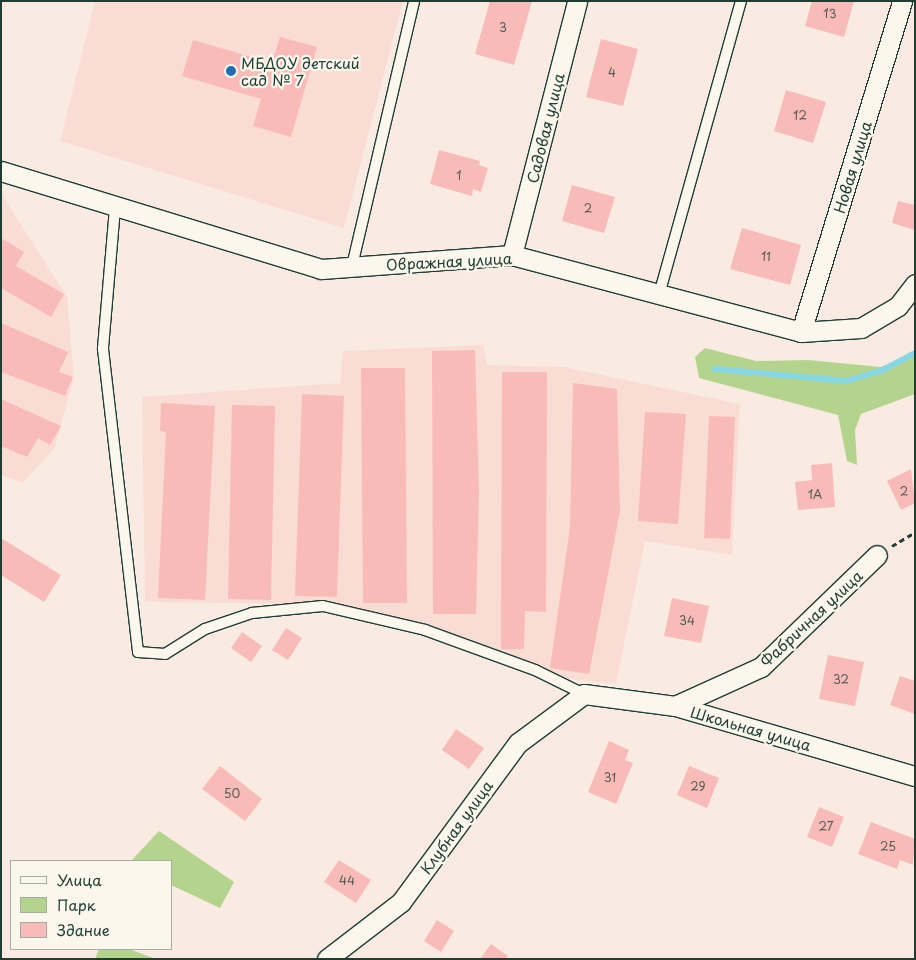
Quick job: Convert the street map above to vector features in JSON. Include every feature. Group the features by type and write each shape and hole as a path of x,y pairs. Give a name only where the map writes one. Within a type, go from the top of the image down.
{"street":[{"name":"Садовая улица","path":"512,256 577,1"},
{"name":"Новая улица","path":"801,332 902,1"},
{"name":"Овражная улица","path":"1,171 115,208 321,269 512,256 660,291 801,332 862,328 898,306 915,284"},
{"name":"Фабричная улица","path":"675,706 761,667 877,555"},
{"name":"Школьная улица","path":"584,694 675,706 915,776"},
{"name":"Клубная улица","path":"340,956 401,902 518,743 584,694"}],"lane":[{"path":"352,266 414,1"},
{"path":"660,291 742,1"},
{"path":"115,208 103,349 138,652 165,654 205,629 252,613 323,606 425,630 535,670 584,694"}],"path":[{"path":"877,555 915,532"}],"shaded area":[{"name":"МБДОУ детский сад № 7","path":"95,1 403,1 344,228 60,141"},
{"path":"1,193 67,297 74,378 54,449 23,483 1,475"},
{"path":"483,345 487,365 564,367 740,404 732,555 645,541 616,684 561,678 426,624 325,604 145,602 142,397 340,383 343,351"}],"green space":[{"path":"705,348 756,361 808,360 881,367 915,352 915,394 861,414 855,430 857,465 847,461 838,415 699,378 695,357"},
{"path":"159,831 234,882 220,908 172,885 172,860 132,860"},
{"path":"99,950 132,950 156,959 95,959"}],"building":[{"path":"490,1 532,1 514,65 475,54"},
{"path":"812,1 854,1 844,37 805,26"},
{"path":"280,37 317,47 291,137 253,126 261,99 182,76 193,40 272,63"},
{"path":"601,39 638,49 623,106 586,97"},
{"path":"786,90 826,102 813,143 774,131"},
{"path":"439,150 480,161 479,165 488,168 481,192 473,189 472,196 430,184"},
{"path":"572,185 615,197 604,233 562,221"},
{"path":"898,201 915,205 915,230 892,223"},
{"path":"742,228 801,245 790,285 730,269"},
{"path":"1,238 24,252 16,266 64,294 51,317 1,288"},
{"path":"1,323 68,352 59,372 73,377 65,396 1,372"},
{"path":"475,350 479,492 476,614 433,614 432,351"},
{"path":"361,368 405,368 407,603 363,603"},
{"path":"502,372 547,372 546,612 525,611 524,649 501,649"},
{"path":"573,383 617,389 620,511 589,674 550,668 570,527"},
{"path":"302,394 344,396 337,597 295,596"},
{"path":"1,399 61,426 50,445 38,438 27,457 1,446"},
{"path":"161,403 215,406 205,600 158,598 166,432 160,431"},
{"path":"232,405 275,406 271,600 228,599"},
{"path":"645,412 686,414 678,524 638,521"},
{"path":"709,416 735,417 730,539 704,538"},
{"path":"832,463 835,507 798,510 795,482 812,480 811,465"},
{"path":"911,469 915,503 901,510 887,481"},
{"path":"1,538 61,575 44,602 1,575"},
{"path":"672,598 709,606 701,643 664,636"},
{"path":"286,628 302,638 288,660 272,650"},
{"path":"242,632 262,646 251,662 231,648"},
{"path":"828,655 864,662 855,706 819,699"},
{"path":"900,676 915,681 915,714 890,705"},
{"path":"456,729 484,748 469,769 442,750"},
{"path":"609,741 629,750 625,760 633,763 616,804 588,792"},
{"path":"220,766 262,799 245,821 202,789"},
{"path":"689,766 719,778 707,808 677,795"},
{"path":"819,807 844,817 832,847 807,837"},
{"path":"871,822 915,839 913,865 900,860 897,869 858,854"},
{"path":"339,860 371,880 356,903 324,882"},
{"path":"437,920 454,931 441,952 424,941"},
{"path":"491,944 508,956 506,959 480,959"}],"waterway":[{"path":"715,369 847,381 883,370 915,353"}],"place":[{"name":"МБДОУ детский сад № 7","path":"231,71"}]}
